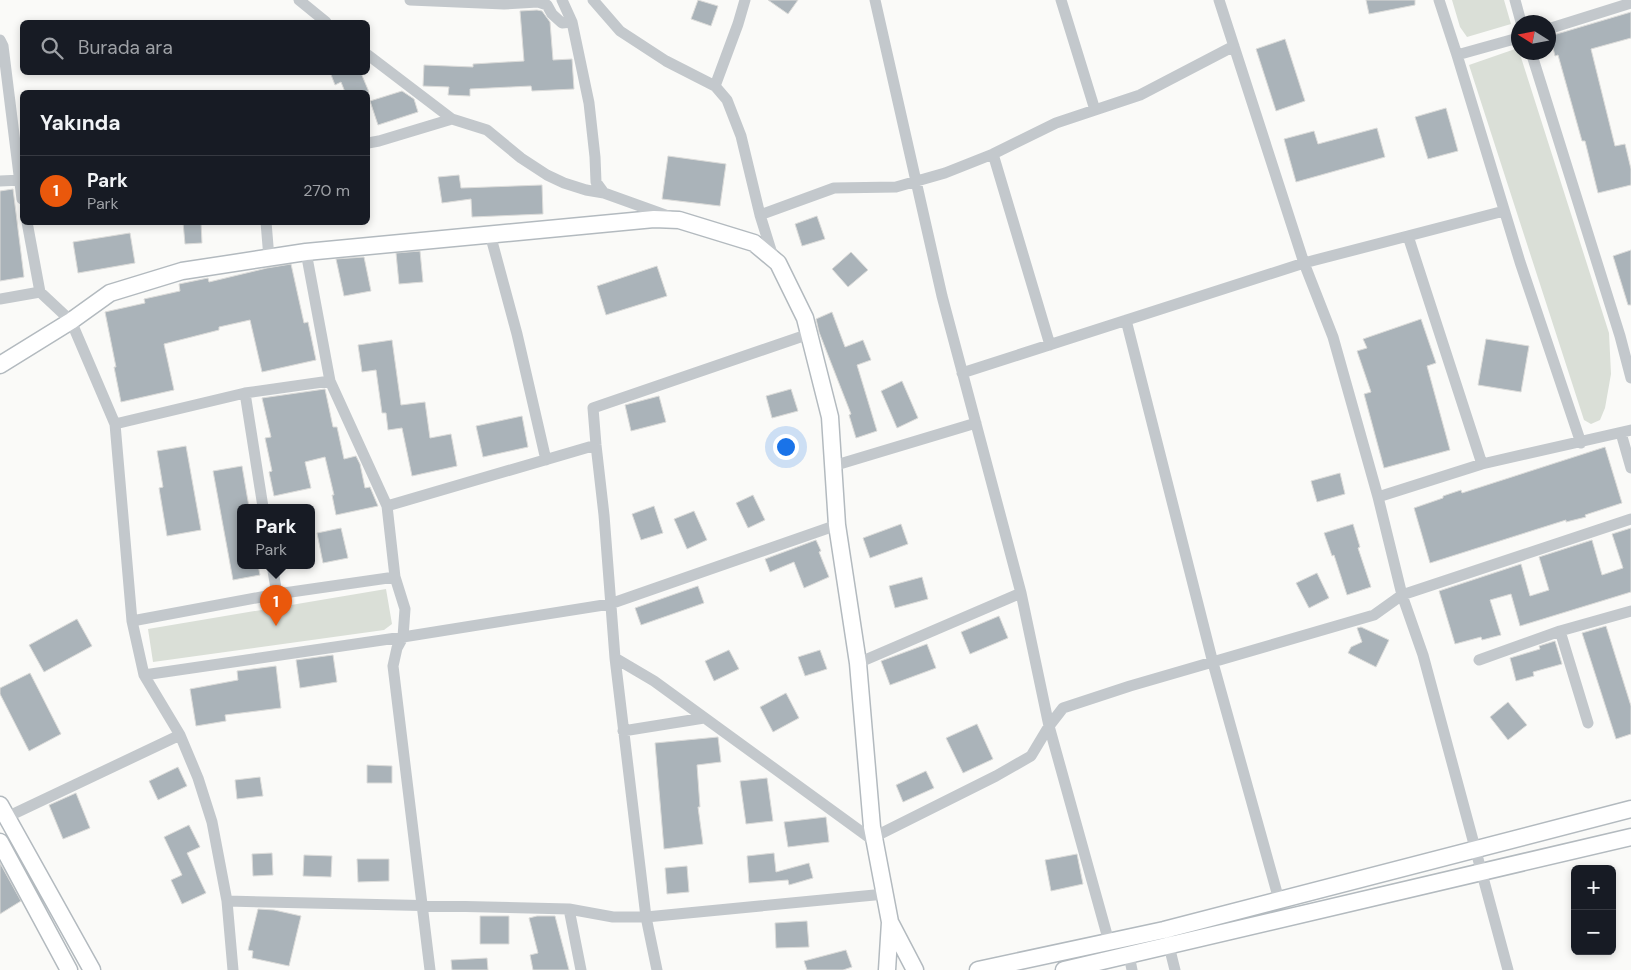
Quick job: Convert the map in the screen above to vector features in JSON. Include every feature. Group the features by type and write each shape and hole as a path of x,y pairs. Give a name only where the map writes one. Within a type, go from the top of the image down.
{"street":[{"path":"301,0 324,20"},
{"path":"410,0 504,4 538,2 547,5 552,14 562,23 572,22"},
{"path":"562,0 572,22 589,104 596,182 604,193"},
{"path":"593,0 620,30 666,61 715,86 727,100 741,136 760,215 774,260"},
{"path":"715,86 745,0"},
{"path":"875,0 942,296 1021,593 1048,726 1109,942"},
{"path":"1060,0 1095,110"},
{"path":"1219,0 1304,263 1333,337 1378,497 1402,595 1423,655 1508,970"},
{"path":"1439,0 1458,55 1504,211 1581,443"},
{"path":"1514,0 1519,15"},
{"path":"1556,26 1627,2"},
{"path":"0,40 4,46 20,172"},
{"path":"1458,55 1511,40"},
{"path":"760,215 834,188 896,187 945,173 993,154 1056,123 1140,95 1234,46"},
{"path":"370,57 452,119 486,130 521,158 547,175 586,190 604,193 679,220 754,243 778,263 805,318 830,417 837,525 858,663 874,839 890,922 887,970"},
{"path":"1534,60 1626,334 1631,378"},
{"path":"370,142 379,141 452,119"},
{"path":"993,154 1050,345"},
{"path":"0,181 20,180"},
{"path":"962,372 1304,263 1504,211"},
{"path":"0,365 71,321 110,293 182,271 306,252 654,219 679,220"},
{"path":"28,225 40,292 71,321 115,424 132,622 144,675 180,735 198,778 212,822 227,901 233,970"},
{"path":"266,225 270,258"},
{"path":"490,234 517,334 546,460"},
{"path":"1408,236 1482,464"},
{"path":"306,252 330,381 387,506 395,577 405,609 404,637 397,648 393,666 430,970"},
{"path":"0,299 40,292"},
{"path":"1126,320 1213,663 1279,900"},
{"path":"657,970 646,917 623,731 593,408 809,334"},
{"path":"115,424 244,393 330,381"},
{"path":"244,393 262,504"},
{"path":"833,466 976,423"},
{"path":"1378,497 1482,464 1626,432 1631,468"},
{"path":"387,506 596,445"},
{"path":"874,839 1031,756 1048,726 1062,708 1130,686 1374,615 1402,595 1631,519"},
{"path":"144,675 404,637 610,604 837,525"},
{"path":"273,569 277,594"},
{"path":"132,622 277,594 395,577"},
{"path":"858,663 1021,593"},
{"path":"1478,660 1560,631 1631,611"},
{"path":"1560,631 1588,723"},
{"path":"615,658 654,681 874,839"},
{"path":"623,731 704,718"},
{"path":"92,970 3,811 180,735"},
{"path":"978,970 1164,930 1631,809"},
{"path":"1064,970 1130,963 1169,946 1631,837"},
{"path":"0,842 68,970"},
{"path":"227,901 423,904 569,909 613,917 646,917 885,894"},
{"path":"569,909 581,970"},
{"path":"890,922 915,970"},
{"path":"1164,930 1175,970"}],"shaded area":[{"path":"1452,0 1504,0 1511,24 1467,37 1460,27"},
{"path":"1511,50 1511,60 1522,60 1609,333 1611,374 1605,408 1600,420 1591,424 1584,420 1469,65"},
{"path":"386,589 392,624 384,630 153,662 148,629"}],"building":[{"path":"698,0 718,6 711,26 691,19"},
{"path":"768,0 798,0 788,14"},
{"path":"1366,0 1415,0 1415,5 1369,14"},
{"path":"520,11 542,11 550,22 553,60 572,59 574,89 532,91 531,86 470,89 470,96 448,95 449,87 423,86 424,65 473,67 473,64 524,61"},
{"path":"1631,12 1631,38 1591,49 1615,146 1625,144 1631,169 1631,185 1598,193 1585,141 1582,141 1558,55 1556,56 1556,34"},
{"path":"1285,39 1305,101 1276,111 1256,49"},
{"path":"331,75 362,75 368,90 344,90 341,82 335,85"},
{"path":"402,91 414,99 418,112 378,125 370,101"},
{"path":"1446,108 1458,151 1428,159 1415,117"},
{"path":"1377,128 1385,157 1296,182 1284,139 1314,131 1318,144"},
{"path":"668,156 726,164 720,206 662,199"},
{"path":"459,175 461,188 542,185 543,214 472,217 471,199 442,203 438,177"},
{"path":"13,189 24,277 0,281 0,191"},
{"path":"817,216 825,239 802,246 795,224"},
{"path":"183,225 201,225 202,243 185,244"},
{"path":"130,233 135,263 78,273 73,242"},
{"path":"1631,250 1631,305 1628,305 1613,256"},
{"path":"420,251 423,282 399,284 396,253"},
{"path":"851,252 868,270 848,287 832,269"},
{"path":"364,257 371,291 344,296 336,259"},
{"path":"291,264 304,323 308,322 316,360 262,372 250,320 219,327 219,330 164,344 174,390 121,402 105,312 145,303 144,299 180,291 179,284 208,278 209,282"},
{"path":"657,266 667,296 606,315 597,286"},
{"path":"832,312 845,347 863,340 871,360 857,365 877,431 856,438 849,415 851,414 819,332 816,319"},
{"path":"1421,319 1436,363 1427,366 1450,450 1384,468 1364,394 1371,392 1357,351 1367,348 1363,339"},
{"path":"1486,339 1529,346 1521,392 1478,385"},
{"path":"392,340 401,405 425,402 430,438 451,434 457,466 412,476 402,428 388,430 386,413 382,413 376,370 362,372 358,345"},
{"path":"902,381 918,418 897,428 881,391"},
{"path":"325,389 333,427 337,427 344,459 356,456 360,464 365,488 370,487 378,506 336,515 332,495 334,495 325,457 305,462 311,488 274,496 269,472 272,471 265,438 271,437 262,398"},
{"path":"791,389 798,411 772,418 766,396"},
{"path":"659,396 666,422 631,431 625,405"},
{"path":"522,416 528,447 483,457 476,426"},
{"path":"186,446 201,530 167,536 159,488 163,487 157,451"},
{"path":"1605,447 1622,503 1585,515 1586,517 1566,522 1566,520 1430,563 1414,508 1461,490 1462,493"},
{"path":"242,466 248,504 237,504 237,569 259,569 260,575 233,580 213,471"},
{"path":"1340,473 1345,494 1317,502 1311,481"},
{"path":"753,495 765,520 748,528 736,503"},
{"path":"654,506 663,533 641,540 632,514"},
{"path":"694,511 707,540 687,549 674,519"},
{"path":"901,524 908,544 870,558 863,538"},
{"path":"1353,524 1360,547 1358,548 1371,587 1347,595 1334,555 1332,556 1324,533"},
{"path":"341,528 348,558 323,563 317,533"},
{"path":"1631,528 1631,592 1520,626 1511,594 1490,600 1501,635 1482,640 1481,637 1455,644 1439,591 1521,564 1530,596 1549,590 1539,557 1592,540 1602,575 1623,568 1612,534"},
{"path":"816,540 829,577 804,588 794,562 770,572 765,559"},
{"path":"1317,573 1329,598 1309,608 1296,583"},
{"path":"922,577 928,599 895,608 889,586"},
{"path":"698,586 704,603 641,625 635,608"},
{"path":"999,616 1008,638 970,654 961,632"},
{"path":"77,619 92,646 44,672 29,645"},
{"path":"1606,626 1631,706 1631,734 1616,739 1582,633"},
{"path":"1361,627 1389,640 1376,667 1348,653 1351,647 1362,642 1357,628"},
{"path":"1555,641 1562,664 1533,672 1534,676 1516,681 1510,658 1540,649 1539,646"},
{"path":"927,644 936,668 890,685 881,661"},
{"path":"729,650 739,669 714,681 705,661"},
{"path":"820,650 827,669 805,676 798,657"},
{"path":"333,655 337,682 300,688 296,660"},
{"path":"276,666 281,708 225,715 226,721 196,726 190,689 238,680 237,671"},
{"path":"30,673 61,734 29,751 0,694 0,688"},
{"path":"786,693 799,718 773,732 760,707"},
{"path":"1508,702 1527,725 1508,740 1490,717"},
{"path":"977,724 993,759 963,773 946,738"},
{"path":"718,737 721,762 697,765 700,807 698,807 703,844 664,849 655,743"},
{"path":"367,765 392,766 392,783 367,783"},
{"path":"178,767 187,786 158,800 149,781"},
{"path":"926,771 934,788 903,802 896,785"},
{"path":"260,777 263,796 237,799 235,780"},
{"path":"767,778 773,821 746,824 740,781"},
{"path":"76,793 90,828 63,839 49,805"},
{"path":"826,817 829,842 788,847 784,822"},
{"path":"189,825 200,847 187,853 206,893 182,904 171,880 182,875 164,837"},
{"path":"272,853 273,875 253,876 252,854"},
{"path":"774,853 776,872 809,863 813,878 789,885 788,880 749,883 747,856"},
{"path":"1077,854 1083,884 1051,891 1045,860"},
{"path":"304,855 332,856 331,877 303,876"},
{"path":"357,859 389,859 389,881 358,882"},
{"path":"0,863 21,901 0,914"},
{"path":"687,866 689,892 667,894 665,868"},
{"path":"258,909 274,910 301,916 289,966 252,958 253,951 248,950"},
{"path":"480,916 509,916 509,944 480,944"},
{"path":"555,916 569,970 533,970 530,955 538,953 529,918"},
{"path":"807,921 809,947 776,948 775,923"},
{"path":"846,950 852,967 843,970 807,970 804,961"},
{"path":"487,958 488,970 452,970 451,960"}],"place":[{"name":"Park","path":"276,626"}]}
